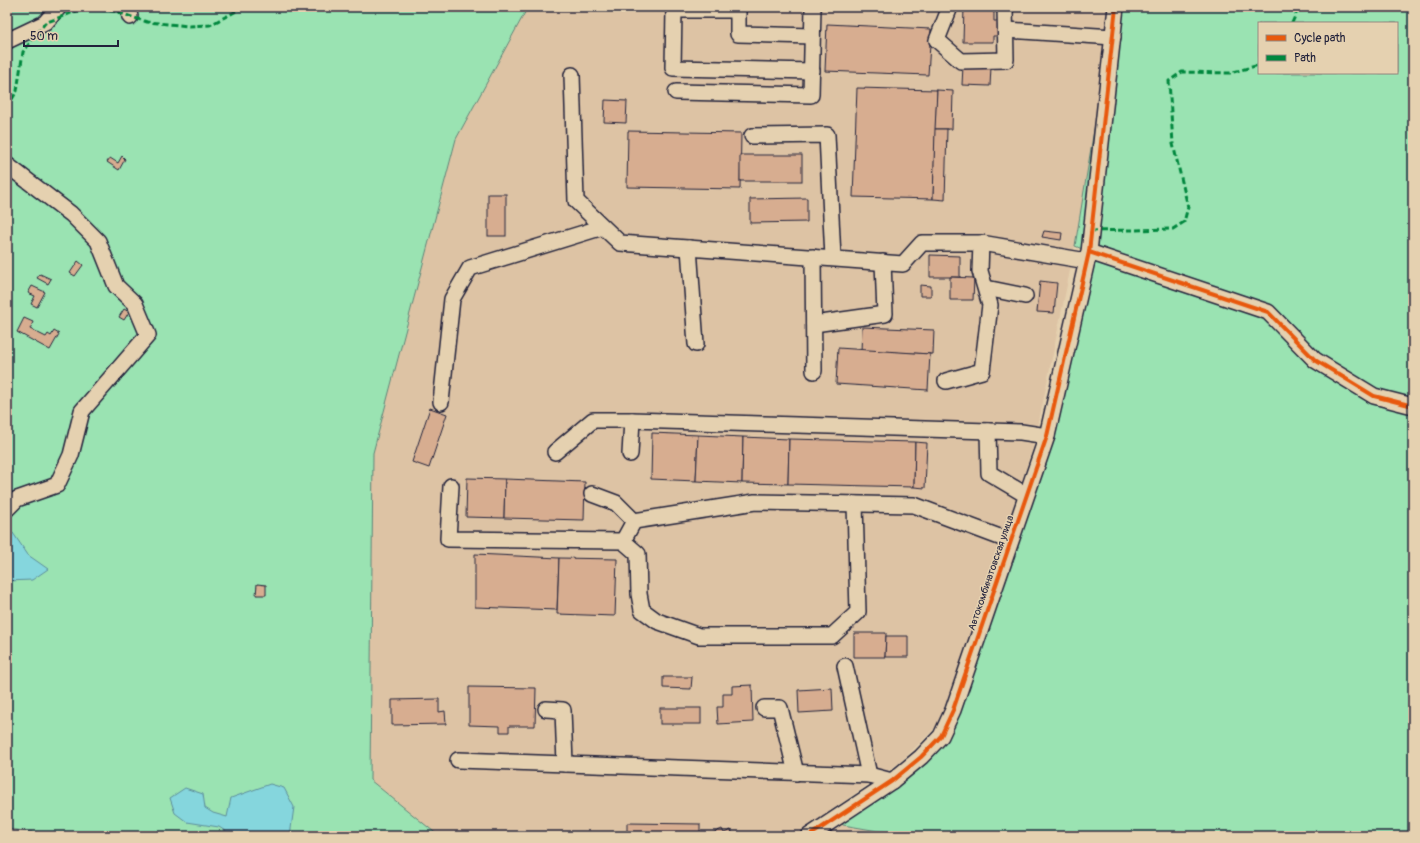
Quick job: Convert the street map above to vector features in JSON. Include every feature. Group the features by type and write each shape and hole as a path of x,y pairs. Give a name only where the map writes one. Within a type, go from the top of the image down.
{"street":[{"path":"7,41 45,23 59,7"},
{"path":"676,92 811,95 813,7"},
{"path":"950,7 937,40 962,60 1006,60 1005,7"},
{"name":"Автокомбинатовская улица","path":"809,836 892,781 922,757 941,736 953,710 1010,540 1047,436 1088,256 1116,7"},
{"path":"812,36 738,34 738,8 683,8 674,10 674,68 812,71"},
{"path":"1006,30 1113,37"},
{"path":"572,75 576,201 620,243 903,264 922,243 982,243 1088,256 1268,312 1316,360 1374,396 1413,406"},
{"path":"752,136 827,135 832,258"},
{"path":"7,165 71,214 98,241 116,286 135,304 148,335 82,411 71,455 57,485 17,499 7,509"},
{"path":"440,402 452,299 470,268 604,227"},
{"path":"946,381 982,371 990,305 980,271 982,243"},
{"path":"689,248 696,344"},
{"path":"813,257 814,371"},
{"path":"814,324 885,314 883,262"},
{"path":"986,288 1025,296"},
{"path":"555,452 593,420 1021,432 1047,436"},
{"path":"630,454 632,420"},
{"path":"988,431 989,473 1026,495"},
{"path":"451,486 448,539 623,541 638,554 639,594 642,610 657,621 699,636 832,636 858,612 855,504"},
{"path":"592,494 616,503 634,521"},
{"path":"634,521 755,502 914,505 1010,540"},
{"path":"623,541 634,521"},
{"path":"845,666 869,775"},
{"path":"764,708 780,708 796,773"},
{"path":"546,709 563,710 565,764"},
{"path":"458,760 869,775 892,781"}],"shaded area":[{"path":"528,7 1110,7 1101,87 1075,246 1035,441 958,674 936,727 900,762 794,836 439,836 370,780 373,453 456,139"},
{"path":"843,825 878,831 957,836 826,836"}],"green space":[{"path":"7,7 528,7 456,139 373,453 370,780 439,836 33,836 32,832 7,829"},
{"path":"1110,7 1413,7 1413,836 957,836 878,831 843,825 837,818 941,736 1047,436 1089,252 1075,246 1101,87"}],"water":[{"path":"13,533 28,555 48,569 32,580 7,581 7,534"},
{"path":"270,784 284,788 294,807 290,836 233,836 219,827 187,822 175,813 170,798 185,788 203,794 205,808 213,813 227,817 231,798"}],"building":[{"path":"964,7 994,7 994,21 1001,21 1001,36 993,36 993,42 963,42"},
{"path":"827,24 931,29 928,75 825,71"},
{"path":"963,66 991,67 990,86 962,85"},
{"path":"857,88 937,90 933,199 853,197"},
{"path":"937,90 953,91 952,129 935,129"},
{"path":"605,100 627,101 626,123 604,122"},
{"path":"935,129 947,129 945,200 933,199"},
{"path":"628,131 741,133 740,189 627,187"},
{"path":"740,155 802,155 802,181 740,181"},
{"path":"122,156 125,159 119,170 107,162 110,158 118,163"},
{"path":"488,194 506,194 506,236 488,236"},
{"path":"807,198 807,222 750,223 750,199"},
{"path":"1044,231 1062,233 1061,240 1042,237"},
{"path":"930,255 960,256 960,277 930,277"},
{"path":"78,261 83,265 75,276 70,273"},
{"path":"40,274 51,279 48,284 37,278"},
{"path":"950,277 974,278 973,300 950,300"},
{"path":"1040,281 1057,283 1054,313 1037,312"},
{"path":"920,285 931,286 931,296 920,296"},
{"path":"32,286 45,292 37,307 31,304 35,296 28,293"},
{"path":"124,309 129,312 124,320 119,317"},
{"path":"24,318 33,322 30,329 46,337 48,334 51,336 54,331 59,334 50,350 17,332"},
{"path":"862,327 934,330 933,354 861,351"},
{"path":"838,348 930,354 928,390 836,384"},
{"path":"430,408 447,414 429,468 412,462"},
{"path":"652,433 698,435 696,481 651,479"},
{"path":"698,435 743,437 742,483 696,481"},
{"path":"743,437 789,439 788,484 742,483"},
{"path":"789,439 915,442 914,487 788,484"},
{"path":"915,442 927,443 925,488 914,487"},
{"path":"467,478 505,479 504,518 466,517"},
{"path":"505,479 585,482 584,520 504,518"},
{"path":"475,554 559,558 557,610 475,607"},
{"path":"559,558 617,559 615,616 557,614"},
{"path":"257,584 266,585 266,595 256,595"},
{"path":"854,633 886,633 885,657 854,657"},
{"path":"886,636 908,636 908,657 885,657"},
{"path":"663,677 692,677 691,689 663,688"},
{"path":"752,685 753,722 718,724 717,707 723,707 723,694 732,694 732,686"},
{"path":"469,687 536,688 535,726 509,726 509,732 500,732 500,726 469,725"},
{"path":"832,688 833,711 799,713 798,690"},
{"path":"439,699 439,712 445,711 446,724 392,725 392,700"},
{"path":"660,708 701,708 701,724 660,724"},
{"path":"627,823 700,824 700,836 627,836"},
{"path":"722,829 724,833 731,830 734,836 711,836 711,834"}],"marked path":[{"path":"7,107 17,91 23,52 45,23 84,8 114,11 147,22 189,26 210,25 244,7"},
{"path":"1292,22 1299,7"},
{"path":"1091,231 1173,229 1184,222 1188,207 1173,144 1169,81 1182,72 1230,73 1258,65"}],"cycle path":[{"path":"809,836 892,781 921,757 941,736 953,710 1047,436 1089,252 1116,7"},
{"path":"1089,252 1268,312 1315,360 1374,396 1413,406"}]}
